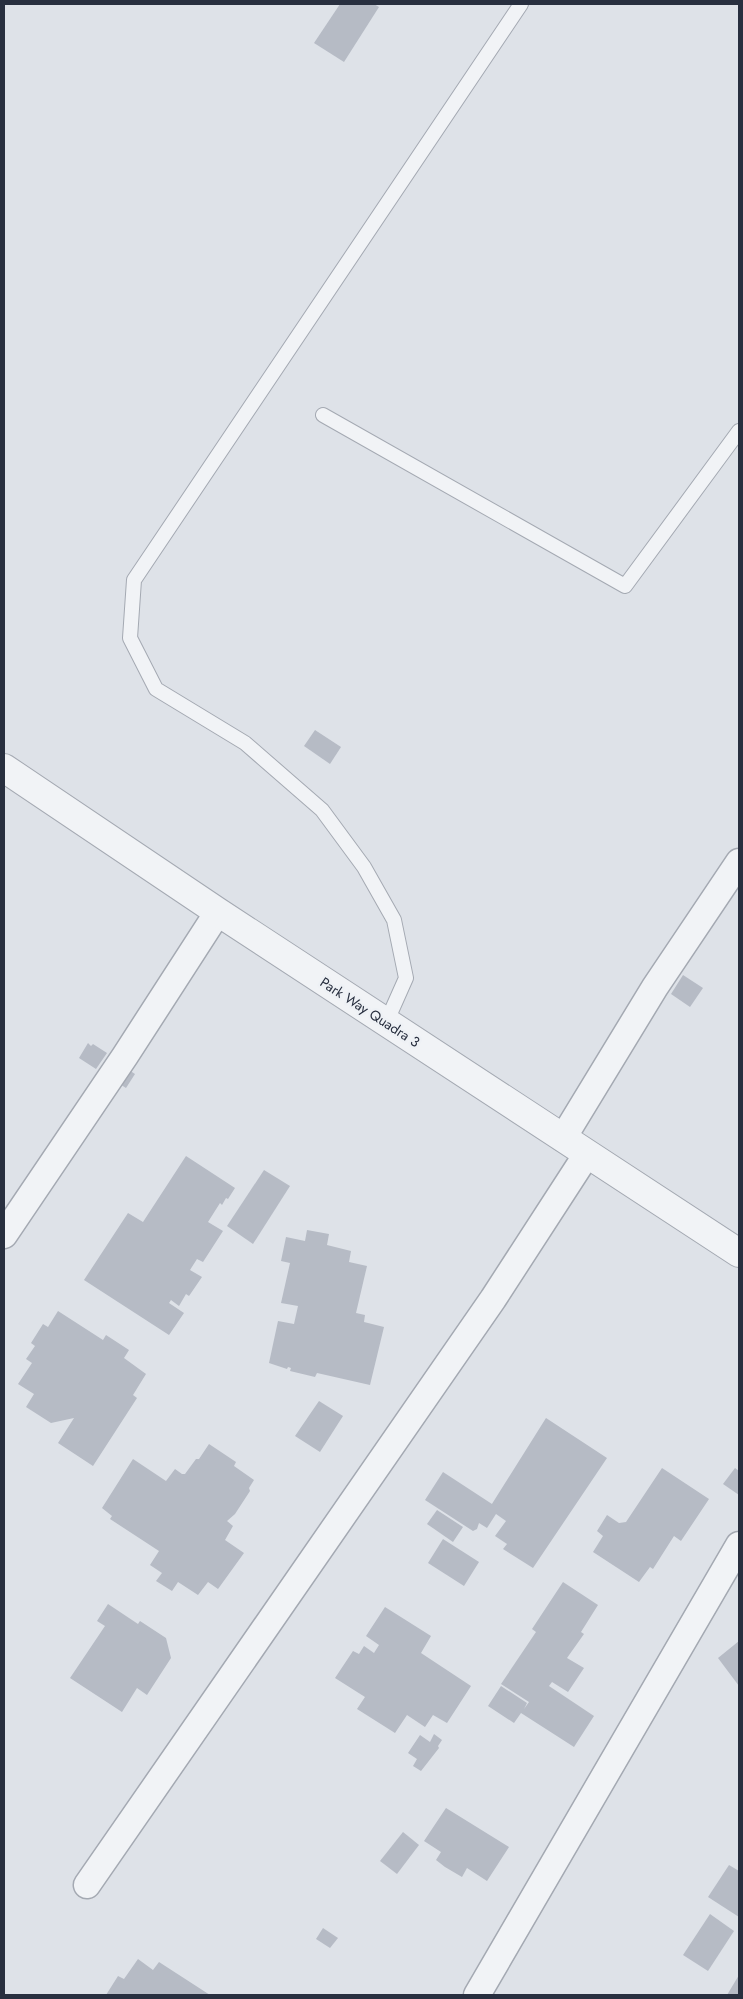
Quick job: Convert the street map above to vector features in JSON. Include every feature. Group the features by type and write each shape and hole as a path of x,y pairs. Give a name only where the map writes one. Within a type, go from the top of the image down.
{"street":[{"name":"Park Way Quadra 3","path":"4,768 386,1023 739,1252"},
{"path":"563,1138 654,987 739,862"},
{"path":"4,1235 126,1056 218,912"},
{"path":"87,1885 493,1299 587,1154"},
{"path":"477,1995 739,1545"}],"lane":[{"path":"386,1023 406,978 394,920 364,867 322,810 245,743 156,689 130,638 134,580 521,4"},
{"path":"323,415 625,586 739,431"}],"building":[{"path":"340,4 374,4 379,7 344,62 314,43"},
{"path":"315,730 341,747 330,764 304,746"},
{"path":"683,975 703,988 690,1007 671,994"},
{"path":"88,1043 107,1053 96,1069 79,1058"},
{"path":"118,1063 135,1074 126,1088 109,1077"},
{"path":"186,1156 235,1188 222,1205 220,1203 208,1222 223,1231 203,1262 197,1259 190,1270 202,1277 189,1296 186,1294 179,1306 171,1300 169,1303 184,1313 169,1335 84,1280 128,1213 143,1222"},
{"path":"264,1170 290,1186 253,1244 227,1226"},
{"path":"307,1230 329,1234 327,1245 351,1251 349,1262 367,1266 356,1313 365,1315 364,1322 384,1327 370,1385 317,1373 315,1377 290,1371 291,1368 288,1367 287,1369 269,1363 278,1321 294,1324 298,1306 281,1303 290,1263 281,1261 286,1237 305,1241"},
{"path":"58,1311 103,1340 106,1335 129,1350 124,1358 146,1374 133,1395 137,1398 93,1466 58,1443 74,1418 51,1423 26,1407 34,1394 18,1384 32,1363 26,1359 35,1346 31,1343 43,1324 48,1327"},
{"path":"319,1401 343,1416 320,1452 295,1436"},
{"path":"546,1418 607,1458 533,1568 503,1549 507,1544 495,1536 506,1521 496,1514 487,1528 479,1523 477,1529 473,1531 425,1500 443,1472 492,1504"},
{"path":"209,1444 236,1462 234,1466 254,1480 249,1488 250,1491 235,1514 227,1521 233,1526 225,1540 244,1553 218,1589 208,1582 198,1595 178,1582 172,1591 156,1581 162,1573 150,1565 159,1551 110,1519 112,1516 102,1508 133,1459 166,1481 175,1469 185,1474 196,1459 199,1459"},
{"path":"662,1468 709,1499 681,1541 674,1536 653,1569 650,1567 639,1582 593,1552 603,1536 597,1531 607,1515 619,1523 626,1522"},
{"path":"735,1468 739,1471 739,1495 723,1484"},
{"path":"437,1510 463,1527 453,1542 427,1524"},
{"path":"443,1539 479,1562 464,1586 428,1563"},
{"path":"563,1582 598,1605 581,1632 584,1634 567,1658 584,1668 568,1692 552,1682 549,1686 594,1716 574,1747 521,1713 514,1723 488,1706 501,1686 527,1703 524,1709 529,1702 501,1684 536,1632 532,1629"},
{"path":"108,1604 138,1624 140,1621 166,1638 171,1658 147,1695 137,1688 122,1712 70,1678 105,1626 97,1621"},
{"path":"385,1607 431,1636 421,1653 471,1686 447,1723 433,1715 425,1727 407,1715 395,1733 357,1709 365,1697 335,1678 353,1651 359,1654 364,1646 374,1653 379,1645 366,1636"},
{"path":"739,1641 739,1686 718,1658"},
{"path":"434,1734 442,1740 438,1746 439,1748 421,1771 413,1766 417,1759 408,1753 420,1735 430,1742"},
{"path":"446,1808 509,1847 487,1881 467,1868 462,1877 445,1867 436,1860 441,1852 424,1841"},
{"path":"403,1832 419,1845 397,1874 380,1861"},
{"path":"729,1865 739,1871 739,1917 708,1897"},
{"path":"710,1914 734,1931 708,1971 683,1955"},
{"path":"323,1928 338,1938 330,1948 316,1939"},
{"path":"138,1959 153,1970 159,1962 210,1995 106,1995 118,1976 124,1979"},
{"path":"739,1975 739,1995 727,1995"}]}
